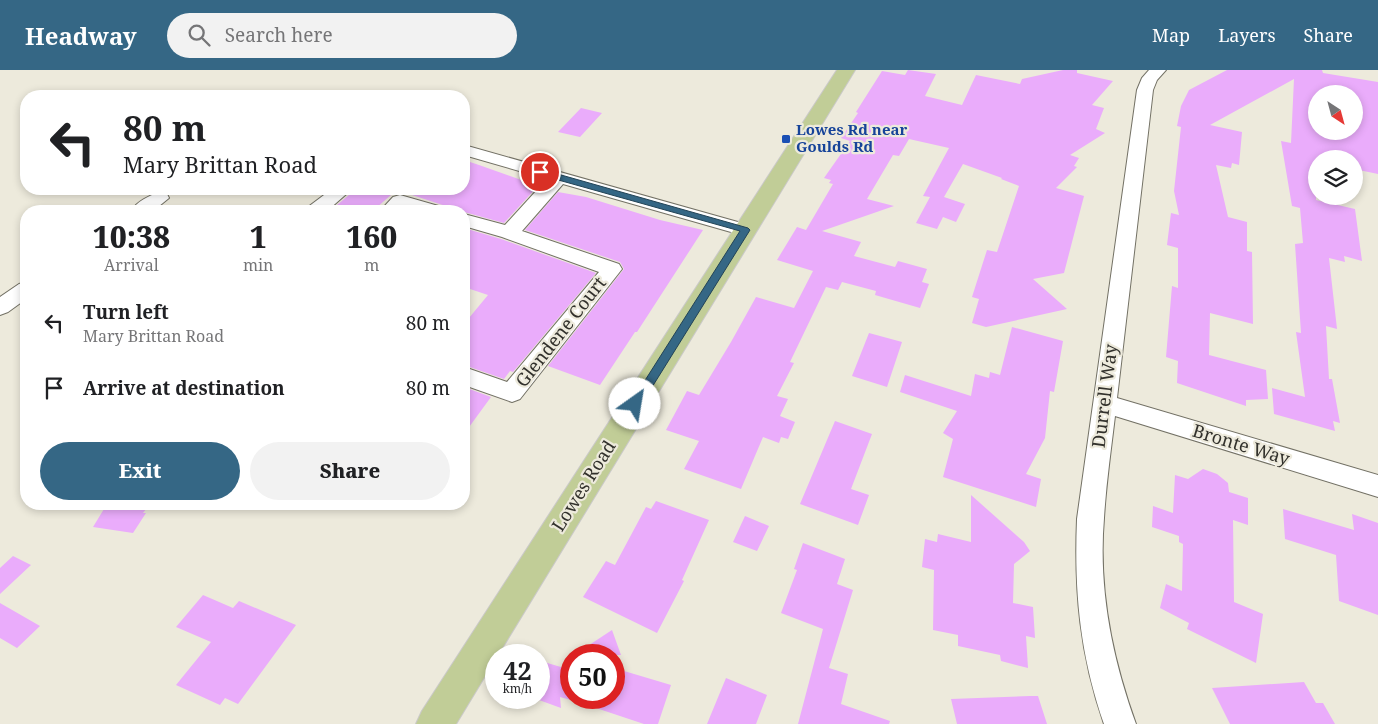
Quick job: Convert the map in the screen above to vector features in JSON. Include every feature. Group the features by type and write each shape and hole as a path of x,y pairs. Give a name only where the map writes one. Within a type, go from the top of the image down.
{"main road":[{"name":"Lowes Road","path":"435,724 846,70"}],"street":[{"name":"Durrell Way","path":"1120,724 1109,695 1096,648 1088,563 1090,519 1145,90 1150,78 1158,70"},
{"path":"470,152 745,230"},
{"path":"509,233 559,177"},
{"path":"323,205 335,195"},
{"path":"149,205 160,198"},
{"path":"396,205 400,201 414,205"},
{"name":"Glendene Court","path":"470,222 612,268 512,394 470,378"},
{"path":"0,307 20,293"},
{"name":"Bronte Way","path":"1104,403 1378,486"}],"building":[{"path":"908,70 936,74 925,96 962,105 976,75 1020,84 1022,79 1063,70 1077,70 1077,73 1113,81 1092,105 1104,108 1096,129 1105,133 1070,155 1079,158 1074,166 1077,167 1056,188 1084,196 1064,273 1033,279 1067,309 986,327 972,323 979,299 972,297 987,250 997,252 1019,186 963,164 944,197 965,204 956,222 943,217 937,229 916,223 930,197 923,196 949,148 909,139 899,156 893,155 867,199 894,206 822,231 861,242 854,256 895,267 898,261 927,269 922,282 929,284 920,308 875,295 876,291 842,282 838,290 826,287 790,362 794,363 777,396 788,399 780,416 795,422 788,439 781,437 779,443 763,437 741,489 684,469 699,441 666,430 687,391 699,395 756,297 794,308 813,271 777,260 797,227 806,230 833,184 829,183 831,180 824,178 850,141 841,138 882,71 905,75"},
{"path":"1227,70 1322,70 1323,73 1378,82 1378,174 1363,171 1363,150 1308,150 1308,205 1338,205 1355,209 1362,261 1344,256 1345,262 1329,258 1337,329 1326,326 1329,379 1332,379 1340,423 1333,421 1335,431 1274,414 1272,388 1305,397 1296,332 1301,333 1295,244 1303,243 1300,208 1292,206 1281,141 1291,143 1294,79 1210,125 1242,132 1239,165 1232,163 1231,168 1216,165 1228,217 1247,222 1247,251 1252,252 1253,324 1210,313 1209,355 1266,370 1268,399 1246,400 1246,406 1177,383 1178,361 1166,357 1172,286 1178,288 1178,248 1167,245 1171,213 1179,215 1174,191 1181,127 1177,126 1181,106 1189,90"},
{"path":"581,108 602,113 580,137 558,132"},
{"path":"470,162 538,186 504,223 470,214 470,205 443,205 412,195 470,195"},
{"path":"558,192 586,197 660,220 703,230 600,385 548,366 624,269 620,262 525,230"},
{"path":"349,195 391,195 379,205 337,205"},
{"path":"470,230 596,273 513,372 510,371 504,379 470,367 470,317 488,295 470,289"},
{"path":"1012,327 1063,341 1054,392 1050,391 1045,438 1026,474 1041,479 1036,507 943,477 953,439 943,433 957,411 900,392 905,375 971,396 975,374 989,378 990,372 1000,375"},
{"path":"869,333 902,342 887,387 852,376"},
{"path":"470,389 491,397 470,426"},
{"path":"835,421 872,434 851,489 869,495 858,525 800,504"},
{"path":"1203,469 1217,474 1228,483 1229,492 1248,498 1248,525 1233,520 1234,602 1263,614 1256,663 1187,629 1189,623 1160,608 1166,584 1182,591 1183,544 1179,542 1179,536 1152,527 1153,506 1173,513 1175,475 1188,479"},
{"path":"971,495 1024,542 1030,551 1014,564 1013,603 1033,607 1035,638 1026,636 1028,668 1001,661 1000,655 958,646 958,635 933,630 934,570 922,567 925,539 937,542 938,534 971,542"},
{"path":"656,501 709,520 682,580 684,581 657,633 583,597 606,561 615,565 646,507 651,509"},
{"path":"1283,509 1354,530 1352,514 1378,523 1378,615 1339,601 1336,555 1285,539"},
{"path":"103,510 145,510 143,513 146,513 133,533 93,527"},
{"path":"745,516 769,526 757,551 733,542"},
{"path":"803,543 845,559 837,584 853,590 829,668 848,674 841,704 890,721 889,724 798,724 823,629 781,613 797,570 794,569"},
{"path":"13,556 31,565 0,594 0,568"},
{"path":"203,595 233,608 239,601 296,625 238,704 225,698 220,705 176,685 211,642 176,627"},
{"path":"0,603 40,626 17,648 0,638"},
{"path":"612,630 617,644 591,644"},
{"path":"550,664 560,667 560,708 550,704"},
{"path":"625,671 671,685 658,724 644,724 599,709 625,709"},
{"path":"726,678 767,695 756,724 707,724"},
{"path":"1304,682 1316,703 1323,703 1335,724 1230,724 1212,688"},
{"path":"1038,696 1047,724 957,724 951,699"}],"place":[{"name":"Lowes Rd near Goulds Rd","path":"786,139"}],"route":[{"path":"540,172 745,230 635,404"}]}
